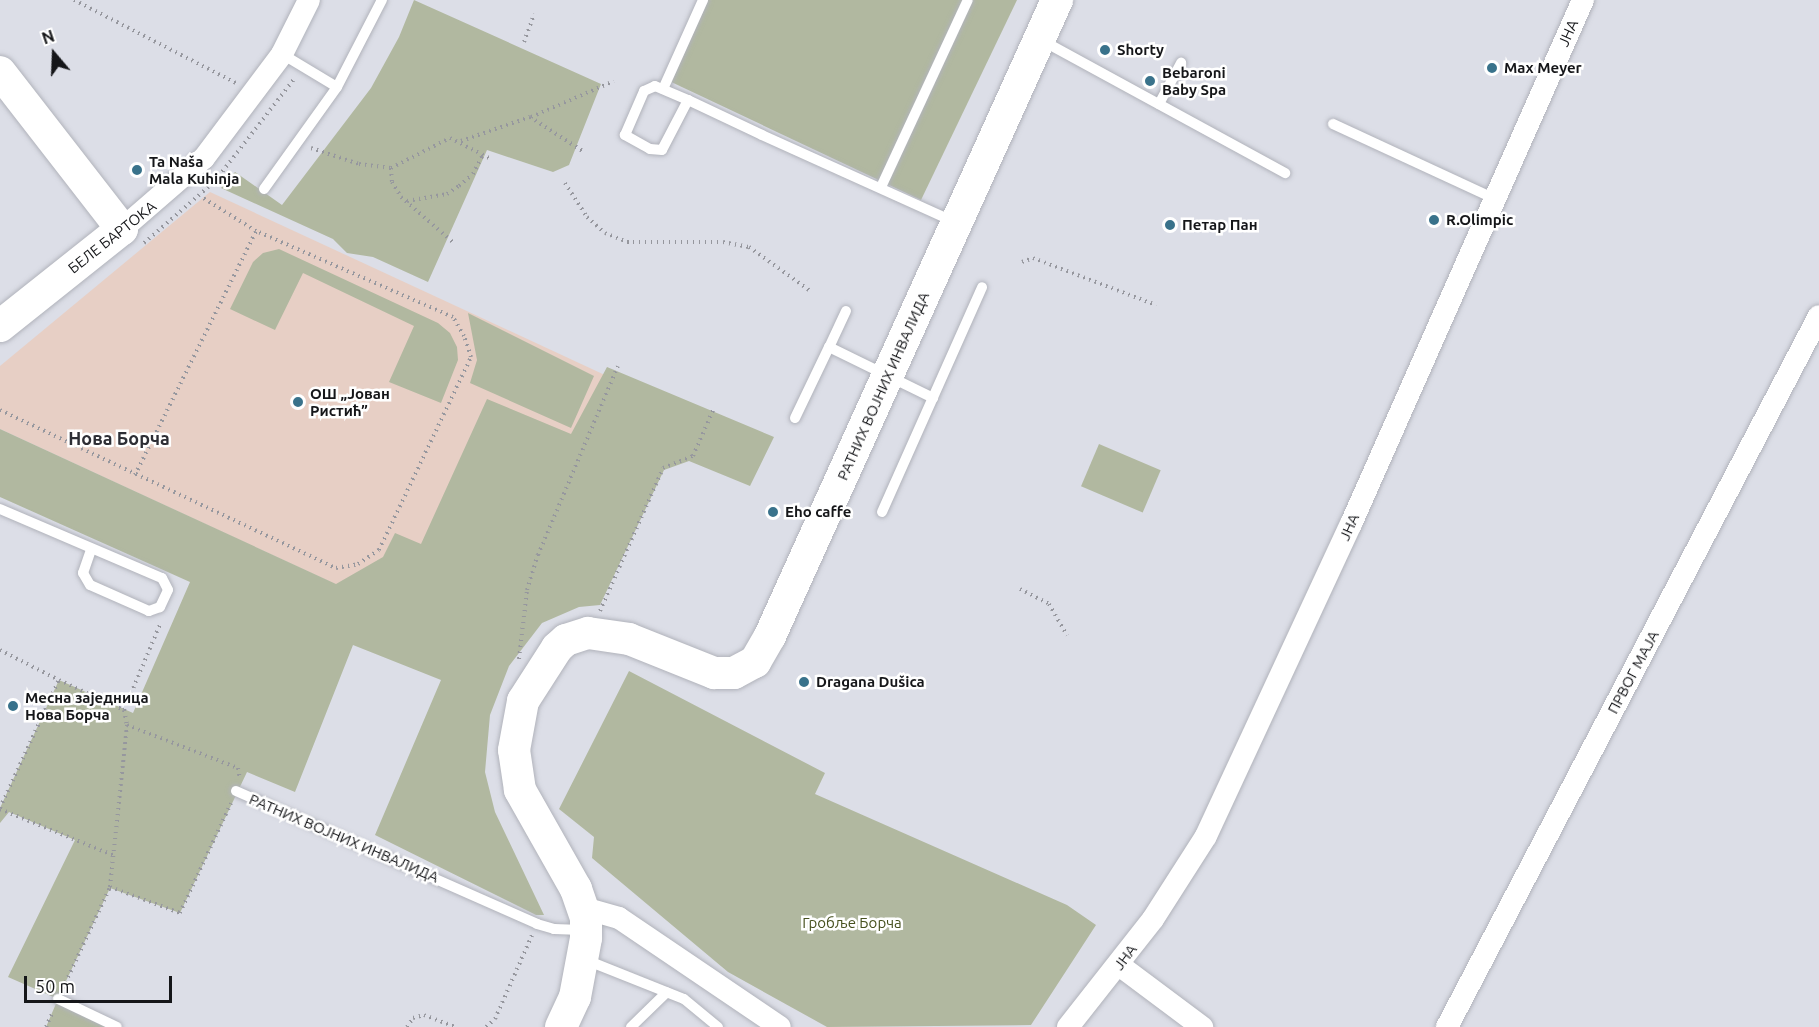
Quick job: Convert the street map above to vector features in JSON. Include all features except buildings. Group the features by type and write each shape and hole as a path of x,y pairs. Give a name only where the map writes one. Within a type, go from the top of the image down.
{"street":[{"name":"БЕЛЕ БАРТОКА","path":"0,326 122,229 204,158 256,93 282,54 309,0"},
{"name":"РАТНИХ ВОЈНИХ ИНВАЛИДА","path":"584,932 524,800 514,750 523,701 546,659 566,640 588,633 604,633 714,673 734,674 755,662 958,223 1057,0"},
{"name":"ЈНА","path":"1068,1027 1119,965 1206,836 1351,524 1493,198 1583,0"},
{"path":"0,72 122,229"},
{"name":"ПРВОГ МАЈА","path":"1448,1027 1819,316"},
{"path":"561,1027 575,997 584,932 619,918 780,1027"},
{"path":"1119,965 1202,1027"}],"lane":[{"path":"264,189 337,87 382,0"},
{"path":"663,89 703,0"},
{"path":"881,187 968,0"},
{"path":"1040,40 1285,173"},
{"path":"282,54 337,87"},
{"path":"1159,104 1181,63"},
{"path":"688,100 665,148 654,151 631,140 624,132 644,91 650,86 663,89 688,100 881,187 958,223"},
{"path":"1333,124 1493,198"},
{"path":"882,512 982,287"},
{"path":"795,418 846,311"},
{"path":"829,347 933,398"},
{"path":"0,509 165,580 168,590 158,609 149,611 90,585 83,573 91,550"},
{"name":"РАТНИХ ВОЈНИХ ИНВАЛИДА","path":"237,791 537,924 555,930 584,932"},
{"path":"584,932 667,992 704,1012 718,1027"},
{"path":"631,1027 667,992"},
{"path":"58,999 117,1027"}],"path":[{"path":"74,0 256,93"},
{"path":"524,42 534,14"},
{"path":"300,141 336,158 391,168 443,141 461,141 530,117 614,81"},
{"path":"530,117 584,152"},
{"path":"461,141 490,159"},
{"path":"406,201 447,194 473,174 483,154"},
{"path":"391,168 392,182 406,201 454,243"},
{"path":"565,183 586,217 605,233 627,242 723,243 749,247 809,290"},
{"path":"0,410 336,568 358,564 379,550 471,357 464,336 453,318 256,231 200,196"},
{"path":"135,475 256,231"},
{"path":"1022,262 1033,258 1155,305"},
{"path":"519,660 526,590 537,555 618,366"},
{"path":"604,633 600,610 663,468 693,456 714,408"},
{"path":"1020,589 1049,604 1067,635"},
{"path":"58,999 110,887 127,725 124,710 162,622 158,609"},
{"path":"0,650 124,710"},
{"path":"59,680 0,808 114,855"},
{"path":"127,725 238,768 240,782 237,791"},
{"name":"РАТНИХ ВОЈНИХ ИНВАЛИДА","path":"110,887 180,913 237,791"},
{"path":"486,1027 495,1019 537,924"},
{"path":"407,1027 413,1018 424,1015 456,1027"}],"shaded area":[{"name":"ОШ „Јован Ристић”","path":"210,192 607,376 482,652 0,429 0,366"}],"green space":[{"path":"414,0 601,84 569,165 553,172 487,150 428,282 373,257 347,253 333,239 221,188 235,172 282,205 371,88 399,37"},
{"path":"703,0 1017,0 921,200 667,80"},
{"path":"279,249 438,323 450,333 457,347 458,360 441,403 389,382 414,326 303,273 275,330 230,309 253,262 263,253"},
{"path":"468,313 594,376 571,428 470,383 477,360"},
{"path":"607,367 774,437 750,486 689,461 664,470 600,605 579,607 542,623 509,666 490,715 485,772 495,812 544,915 536,915 375,835 441,680 353,645 295,792 247,772 180,913 110,888 58,998 119,1027 46,1027 58,999 8,977 75,840 9,812 0,823 0,808 59,680 133,713 190,582 0,497 0,429 336,584 383,557 395,533 421,544 487,399 571,434"},
{"path":"1099,444 1161,470 1143,513 1081,486"},
{"name":"Гробље Борча","path":"629,671 825,773 815,794 1067,905 1096,925 1031,1025 827,1027 728,972 592,858 594,837 559,809"}],"place":[{"name":"Shorty","path":"1105,50"},
{"name":"Max Meyer","path":"1492,68"},
{"name":"Bebaroni Baby Spa","path":"1150,81"},
{"name":"Ta Naša Mala Kuhinja","path":"137,170"},
{"name":"R.Olimpic","path":"1434,220"},
{"name":"Петар Пан","path":"1170,225"},
{"name":"ОШ „Јован Ристић”","path":"298,402"},
{"name":"Eho caffe","path":"773,512"},
{"name":"Dragana Dušica","path":"804,682"},
{"name":"Месна заједница Нова Борча","path":"13,706"}],"district":[{"name":"Нова Борча","path":"119,438"}]}
